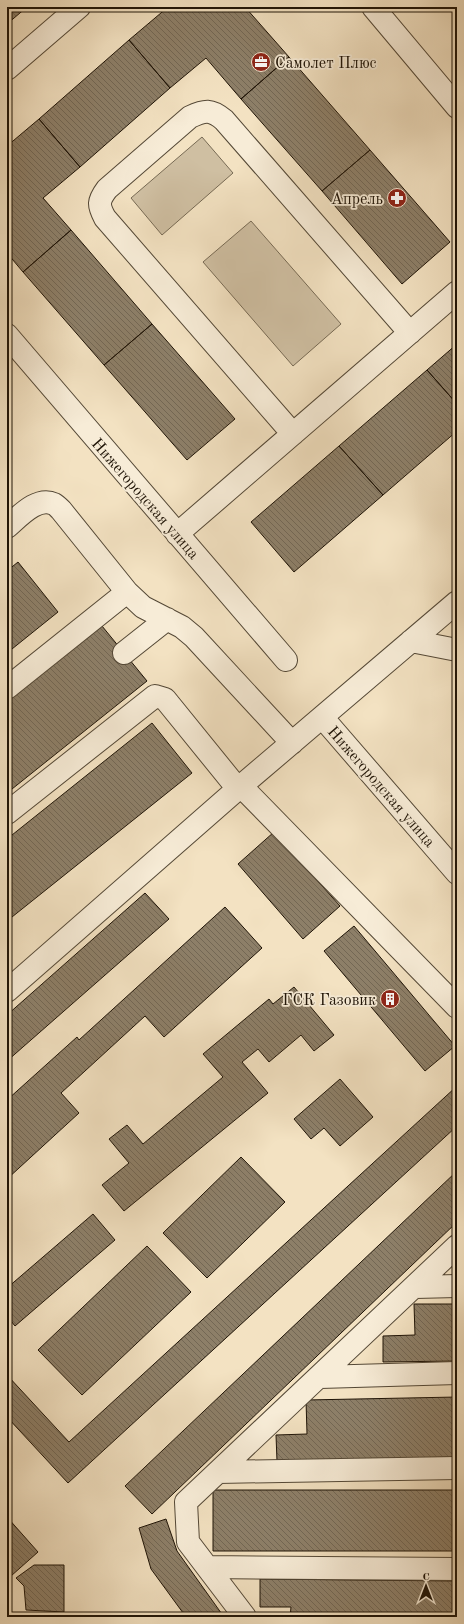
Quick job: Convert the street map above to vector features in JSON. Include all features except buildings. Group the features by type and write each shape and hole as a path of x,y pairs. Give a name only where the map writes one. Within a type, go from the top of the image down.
{"street":[{"path":"7,69 79,7"},
{"path":"373,7 457,107"},
{"path":"293,434 105,218 100,208 100,199 107,189 184,122 202,111 216,113 224,120 410,333"},
{"path":"177,534 457,292"},
{"name":"Нижегородская улица","path":"7,335 286,660"},
{"path":"7,527 34,506 42,502 54,504 61,510 127,592 143,607 182,626 194,637 292,743"},
{"path":"7,688 127,592"},
{"path":"7,991 239,788 457,602"},
{"path":"124,654 167,619"},
{"path":"411,641 457,650"},
{"path":"7,813 155,696 165,699 239,788 457,1007"},
{"name":"Нижегородская улица","path":"322,717 457,873"},
{"path":"244,1617 188,1542 186,1502 457,1246"},
{"path":"414,1287 457,1286"},
{"path":"320,1377 457,1373"},
{"path":"218,1472 457,1468"},
{"path":"207,1567 457,1569"}],"shaded area":[{"path":"202,137 233,173 162,235 131,198"},
{"path":"251,221 341,324 293,366 203,262"}],"place":[{"name":"Самолет Плюс","path":"261,62"},
{"name":"Апрель","path":"397,198"},
{"name":"ГСК Газовик","path":"390,999"}]}
